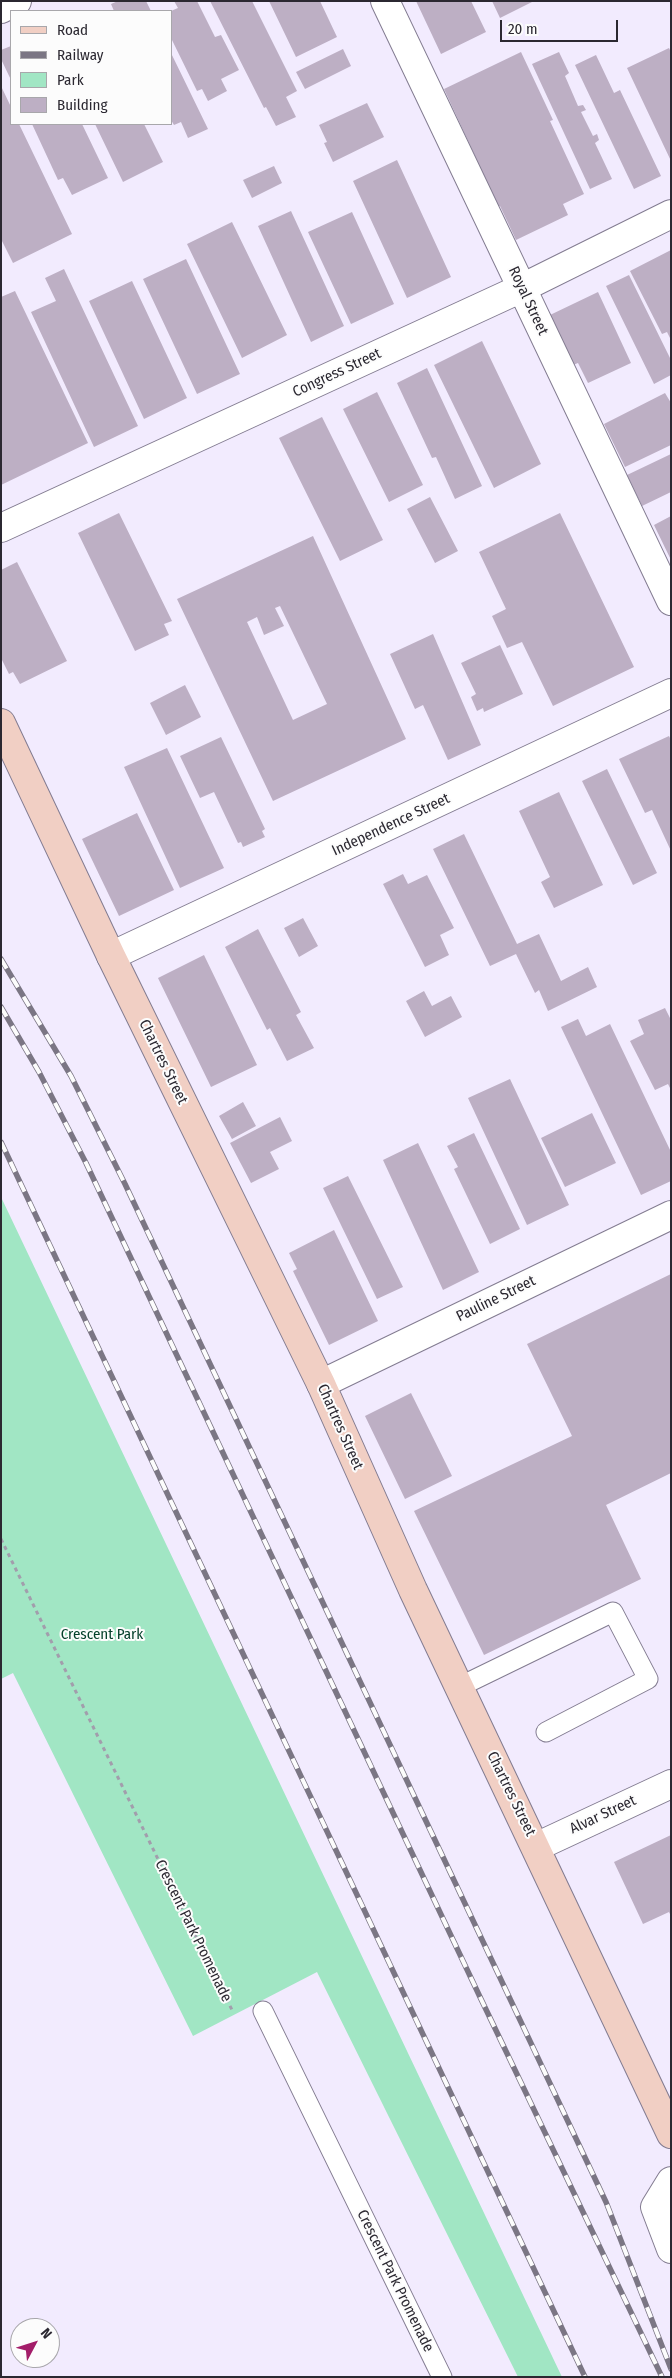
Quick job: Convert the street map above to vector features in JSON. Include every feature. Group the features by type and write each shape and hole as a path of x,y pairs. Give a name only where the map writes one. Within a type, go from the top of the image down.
{"street":[{"path":"1,9 17,1"},
{"name":"Royal Street","path":"385,1 671,600"},
{"name":"Congress Street","path":"1,528 522,288 671,214"},
{"name":"Independence Street","path":"111,956 671,693"},
{"name":"Chartres Street","path":"1,723 111,956 320,1384 413,1590 671,2134"},
{"name":"Pauline Street","path":"320,1384 671,1215"},
{"name":"Alvar Street","path":"536,1847 671,1784"},
{"path":"671,2181 656,2207 671,2249"}],"lane":[{"path":"459,1687 613,1612 648,1680 546,1732"},
{"name":"Crescent Park Promenade","path":"263,2011 442,2377"}],"path":[{"name":"Crescent Park Promenade","path":"1,1539 233,2010 263,2011"}],"green space":[{"name":"Crescent Park","path":"1,1197 562,2377 518,2377 317,1972 193,2036 13,1673 1,1679"}],"building":[{"path":"118,1 146,1 150,10 114,10 111,4"},
{"path":"174,1 197,1 215,37 221,35 239,70 221,79 227,91 208,101 202,89 197,91 172,40 172,11 178,8"},
{"path":"210,1 252,1 297,91 286,97 296,117 276,126 266,107 264,108"},
{"path":"269,1 320,1 337,37 296,57"},
{"path":"416,1 471,1 486,32 441,54"},
{"path":"492,1 534,1 500,18"},
{"path":"10,46 10,78 1,59 1,50"},
{"path":"669,48 671,52 671,161 627,68"},
{"path":"343,49 351,66 305,89 296,72"},
{"path":"521,52 553,120 550,121 584,194 563,204 568,215 516,240 500,206 492,209 469,159 475,156 444,89"},
{"path":"559,52 569,73 565,76 578,106 583,105 586,110 581,112 593,136 597,134 599,140 595,143 612,179 590,189 532,64"},
{"path":"172,55 208,129 188,138 181,122 174,125 172,122"},
{"path":"596,55 614,93 620,90 661,176 634,189 575,65"},
{"path":"1,86 10,105 10,125 19,125 72,234 13,263 1,239"},
{"path":"367,103 384,137 333,162 324,143 327,142 319,125"},
{"path":"32,125 82,125 108,178 72,195 63,178 58,180"},
{"path":"95,125 144,125 163,162 123,182"},
{"path":"397,160 451,277 407,298 353,181"},
{"path":"274,166 282,183 252,198 243,180"},
{"path":"291,211 344,326 311,342 258,226"},
{"path":"352,212 394,304 351,324 308,232"},
{"path":"232,222 287,335 242,358 187,244"},
{"path":"671,250 671,340 667,332 662,334 630,271"},
{"path":"186,259 240,374 197,394 143,279"},
{"path":"64,269 138,426 94,447 31,312 56,301 45,278"},
{"path":"629,275 671,360 671,375 654,384 606,286"},
{"path":"132,281 187,398 144,419 89,301"},
{"path":"15,291 88,443 1,485 1,297"},
{"path":"598,292 631,363 588,383 578,363 573,365 550,315"},
{"path":"482,341 541,464 494,488 434,365"},
{"path":"427,368 482,486 455,499 436,457 432,458 397,383"},
{"path":"377,392 423,485 389,502 343,409"},
{"path":"665,393 671,403 671,445 625,467 604,424"},
{"path":"322,417 383,540 340,561 279,438"},
{"path":"671,454 671,492 642,506 627,475"},
{"path":"430,497 458,551 435,563 407,509"},
{"path":"119,513 172,621 164,624 169,635 135,651 78,533"},
{"path":"560,513 634,667 553,706 522,642 507,648 492,616 506,609 479,552"},
{"path":"671,516 671,560 654,525"},
{"path":"313,536 406,739 273,801 177,599","holes":["280,606 327,704 293,720 247,622 257,617 264,635 284,626 275,608"]},
{"path":"17,562 67,661 20,684 13,672 9,674 1,658 1,570"},
{"path":"433,634 481,745 448,760 423,705 415,709 390,654"},
{"path":"500,645 523,694 484,712 483,708 477,711 471,697 476,694 461,663"},
{"path":"185,685 201,717 166,735 150,703"},
{"path":"669,736 671,740 671,851 652,810 645,813 619,759"},
{"path":"221,737 265,829 262,831 265,837 243,847 241,842 238,843 214,792 200,798 180,756"},
{"path":"167,748 224,868 180,888 124,767"},
{"path":"607,769 657,873 633,885 582,781"},
{"path":"559,792 603,885 554,908 541,882 550,877 519,811"},
{"path":"137,813 174,890 119,916 82,839"},
{"path":"464,834 517,944 539,934 561,981 588,967 597,987 548,1011 539,990 535,993 516,954 490,966 433,849"},
{"path":"403,874 408,884 427,875 454,928 440,935 449,955 425,967 383,884"},
{"path":"303,918 318,946 299,957 284,928"},
{"path":"258,929 301,1012 296,1015 314,1048 287,1061 270,1028 267,1030 225,947"},
{"path":"204,955 257,1065 211,1087 158,978"},
{"path":"424,991 432,1006 451,996 462,1017 425,1037 406,1001"},
{"path":"665,1008 671,1020 671,1090 668,1084 655,1090 630,1041 644,1034 638,1020"},
{"path":"578,1019 586,1036 610,1024 671,1152 671,1181 641,1195 561,1027"},
{"path":"510,1079 569,1205 527,1225 468,1098"},
{"path":"243,1102 256,1126 232,1139 219,1116"},
{"path":"592,1113 616,1163 565,1187 541,1138"},
{"path":"280,1117 292,1141 270,1152 279,1169 251,1183 230,1143"},
{"path":"474,1133 520,1229 490,1244 454,1169 458,1167 447,1146"},
{"path":"418,1143 479,1272 443,1290 383,1160"},
{"path":"348,1176 403,1287 377,1299 323,1188"},
{"path":"334,1230 378,1321 329,1345 293,1271 297,1269 289,1253"},
{"path":"671,1274 671,1473 606,1505 641,1579 484,1655 414,1511 572,1436 527,1344"},
{"path":"411,1393 452,1476 405,1499 365,1416"},
{"path":"671,1835 671,1916 669,1912 643,1924 614,1862"}],"railway":[{"path":"1,959 71,1076 125,1184 606,2202 671,2369"},
{"path":"1,1007 39,1072 86,1163 480,1997 662,2377"},
{"path":"1,1142 585,2377"}]}
